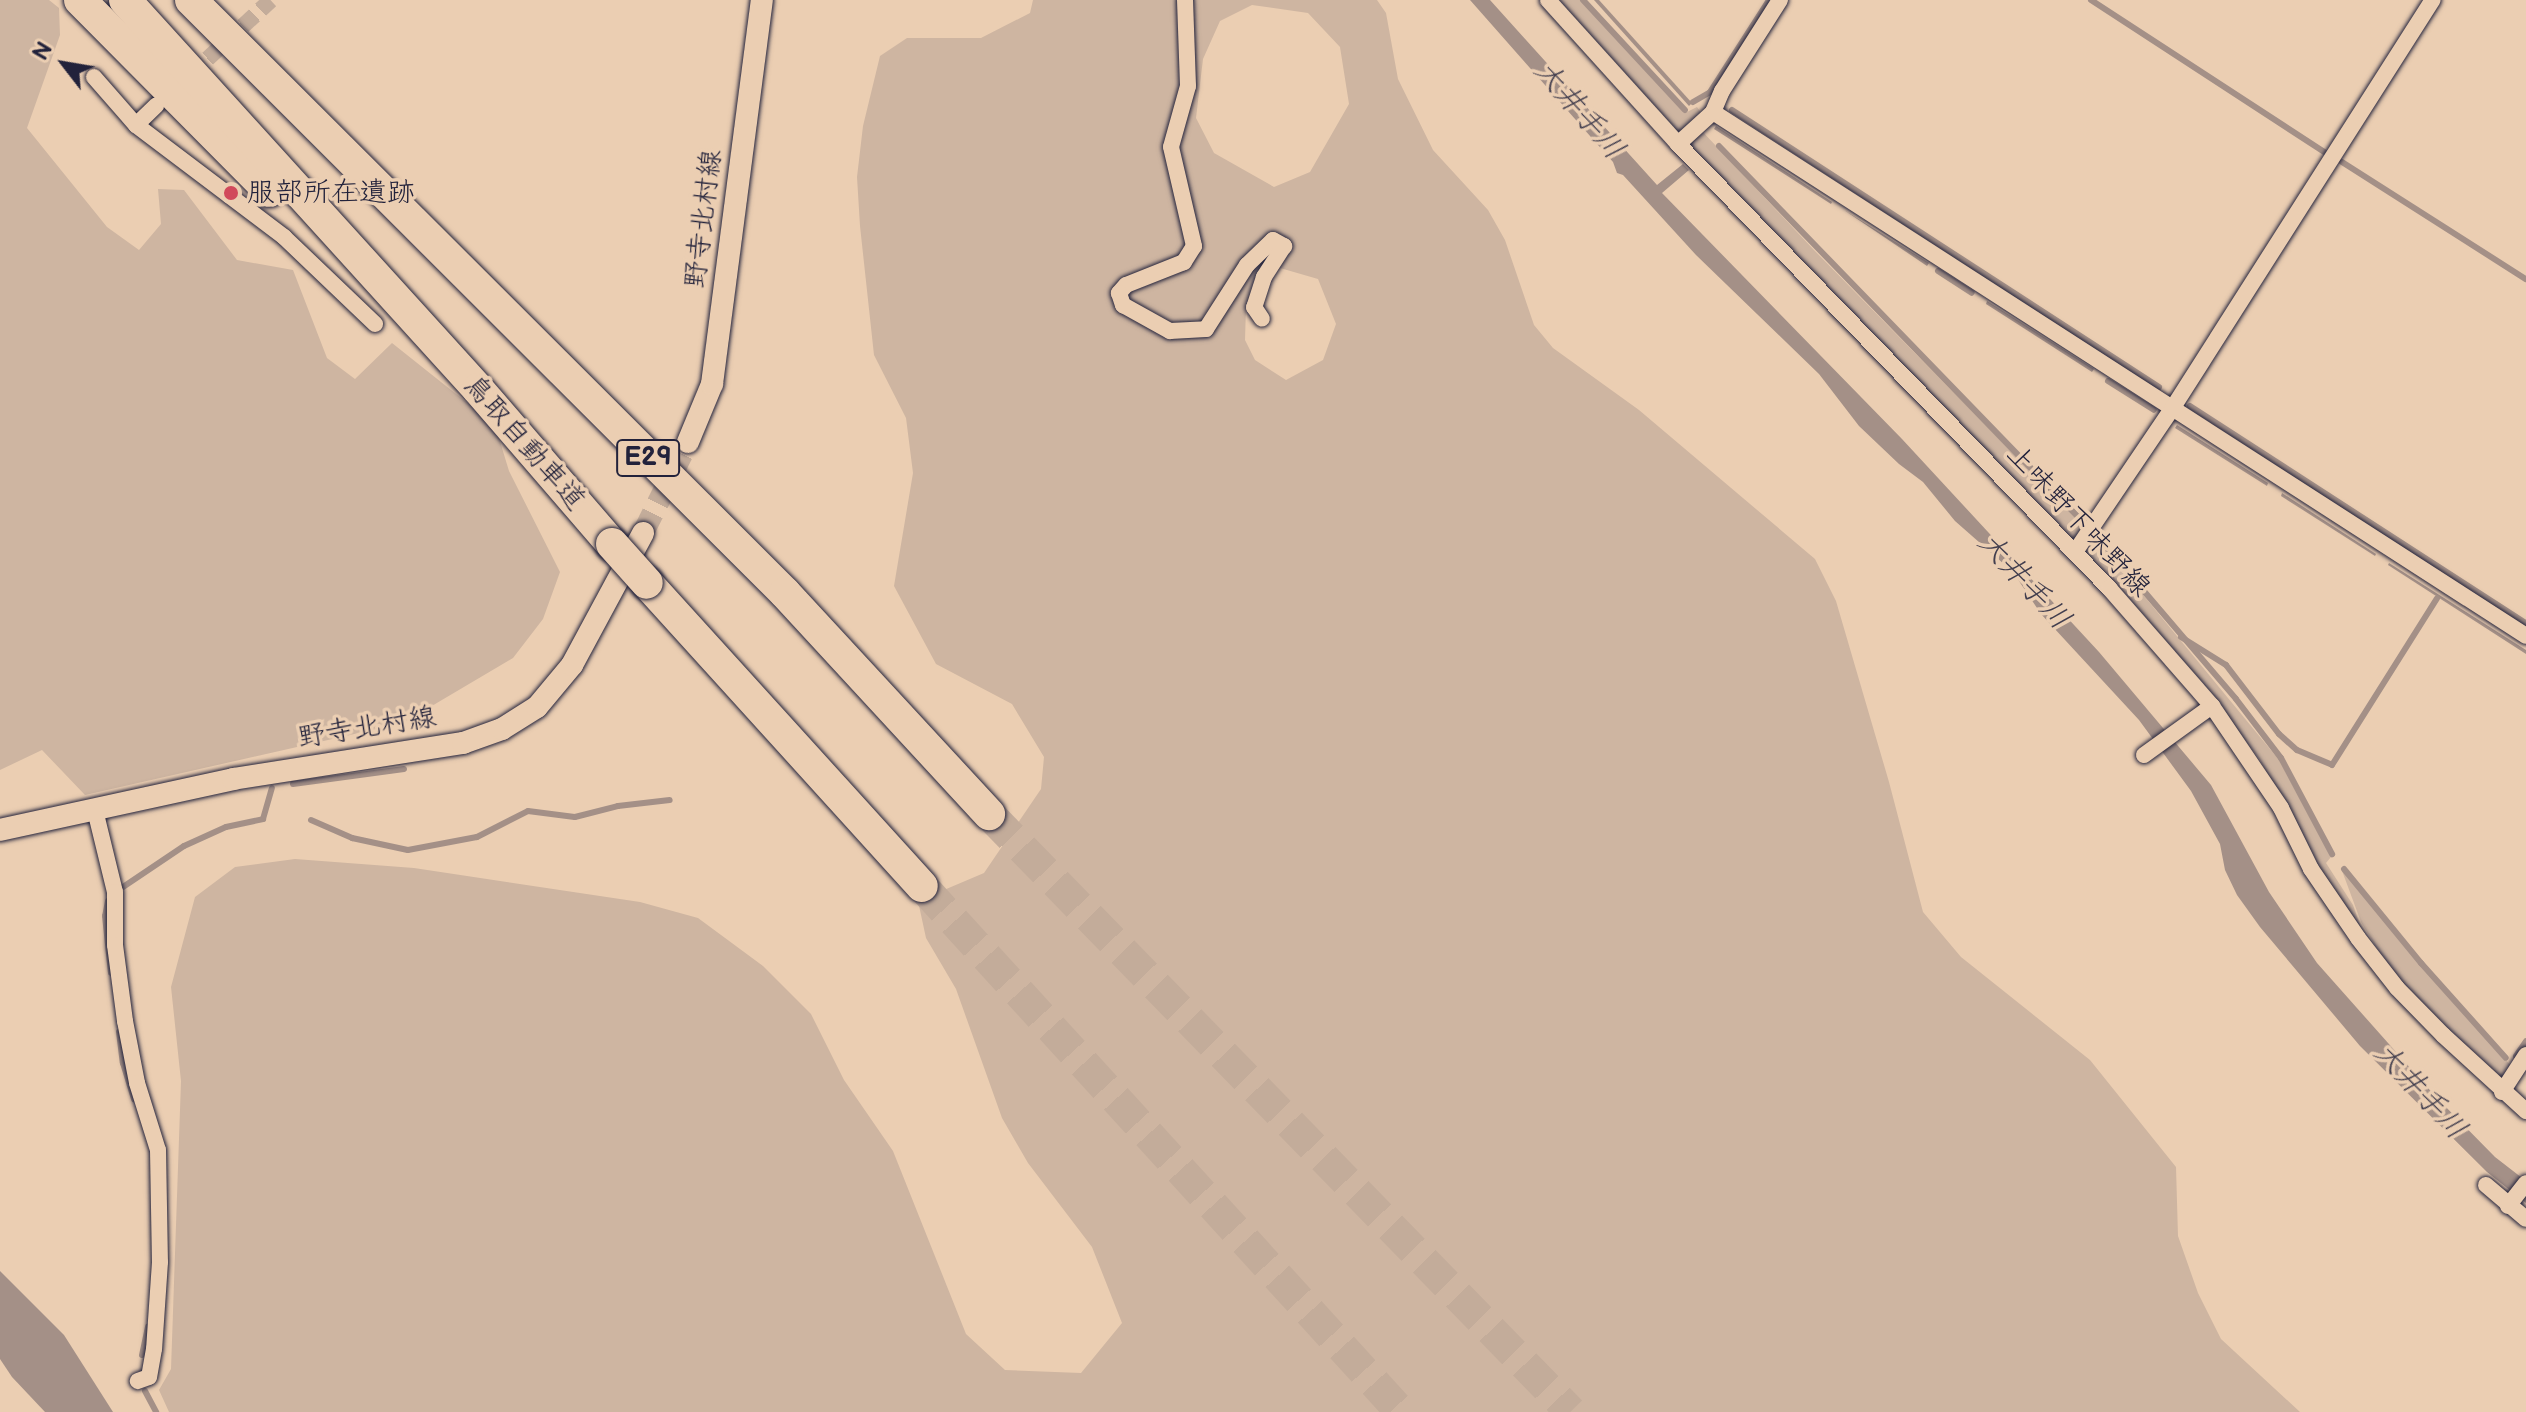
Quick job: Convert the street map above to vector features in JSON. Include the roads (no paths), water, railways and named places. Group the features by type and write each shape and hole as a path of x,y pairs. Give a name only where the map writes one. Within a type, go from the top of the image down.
{"highway":[{"path":"80,0 273,194 478,389"},
{"name":"鳥取自動車道","path":"125,0 922,886"},
{"name":"E29","path":"191,0 785,593 989,814"},
{"path":"220,0 263,46 299,110"}],"street":[{"name":"野寺北村線","path":"688,442 712,384 762,0"},
{"path":"1185,0 1188,86 1171,147 1194,246 1184,262 1126,285 1119,293 1123,305 1170,331 1206,329 1247,265 1273,240 1284,246 1264,277 1254,307 1262,319"},
{"name":"上味野下味野線","path":"1548,0 1678,144 2075,552 2212,706 2273,795 2311,869 2358,938 2397,988 2502,1092 2526,1111"},
{"path":"1678,144 1713,112 1722,91 1780,0"},
{"path":"2075,552 2172,409 2433,0"},
{"path":"94,77 136,125 284,237 375,324"},
{"path":"136,125 156,106"},
{"path":"1713,112 2526,636"},
{"name":"野寺北村線","path":"0,830 233,779 463,743 502,729 537,707 572,665 643,533"},
{"path":"2144,755 2212,706"},
{"path":"95,810 115,892 115,945 125,1021 137,1083 158,1150 160,1262 154,1349 149,1377 138,1381"},
{"path":"2502,1092 2526,1055"},
{"path":"2510,1203 2526,1183"},
{"path":"2486,1185 2526,1219"}],"water":[{"name":"大井手川","path":"1470,0 1490,0 1657,185 1683,164 1689,170 1662,193 1902,439 2099,652 2211,785 2269,892 2317,963 2436,1097 2495,1157 2526,1181 2526,1203 2487,1172 2360,1046 2260,927 2237,895 2225,870 2220,844 2191,791 2139,720 2041,614 2013,572 1955,521 1923,482 1859,426 1819,374 1696,255 1623,175 1617,173 1613,162"},
{"path":"1594,0 1599,0 1692,103 1689,106"},
{"path":"1716,126 1832,202 1831,204 1714,129"},
{"path":"1844,210 1929,263 1927,266"},
{"path":"1987,301 2094,369 2092,372 1986,304"},
{"path":"2177,425 2268,483 2267,486 2175,428"},
{"path":"2282,493 2376,554 2375,556 2281,496"},
{"path":"2388,565 2526,650 2526,654"},
{"path":"0,1271 64,1335 113,1412 45,1412 12,1377 0,1359"}],"waterway":[{"path":"1583,0 1685,110"},
{"path":"1693,102 1710,92 1769,0"},
{"path":"2091,0 2324,152"},
{"path":"1732,110 2159,387"},
{"path":"1719,146 2083,522"},
{"path":"2342,162 2526,279"},
{"path":"1938,271 1972,293"},
{"path":"2108,381 2154,410"},
{"path":"2190,406 2526,623"},
{"path":"2102,542 2236,699 2281,758 2332,854"},
{"path":"2181,637 2226,665 2279,734 2297,750 2332,765 2437,598"},
{"path":"293,784 404,769"},
{"path":"123,887 184,846 226,827 263,819 272,788"},
{"path":"311,820 352,838 408,850 477,837 528,811 575,817 618,806 670,800"},
{"path":"2344,869 2421,963 2506,1058"},
{"path":"108,901 105,916 111,973"},
{"path":"119,1032 123,1063 134,1099"},
{"path":"2516,1056 2526,1041"},
{"path":"142,1355 148,1327"},
{"path":"145,1391 156,1412"}],"tunnel":[{"path":"190,75 271,0"},
{"path":"643,533 688,442"},
{"path":"989,814 1571,1412"},
{"path":"922,886 1401,1412"}],"place":[{"name":"服部所在遺跡","path":"231,193"}]}
